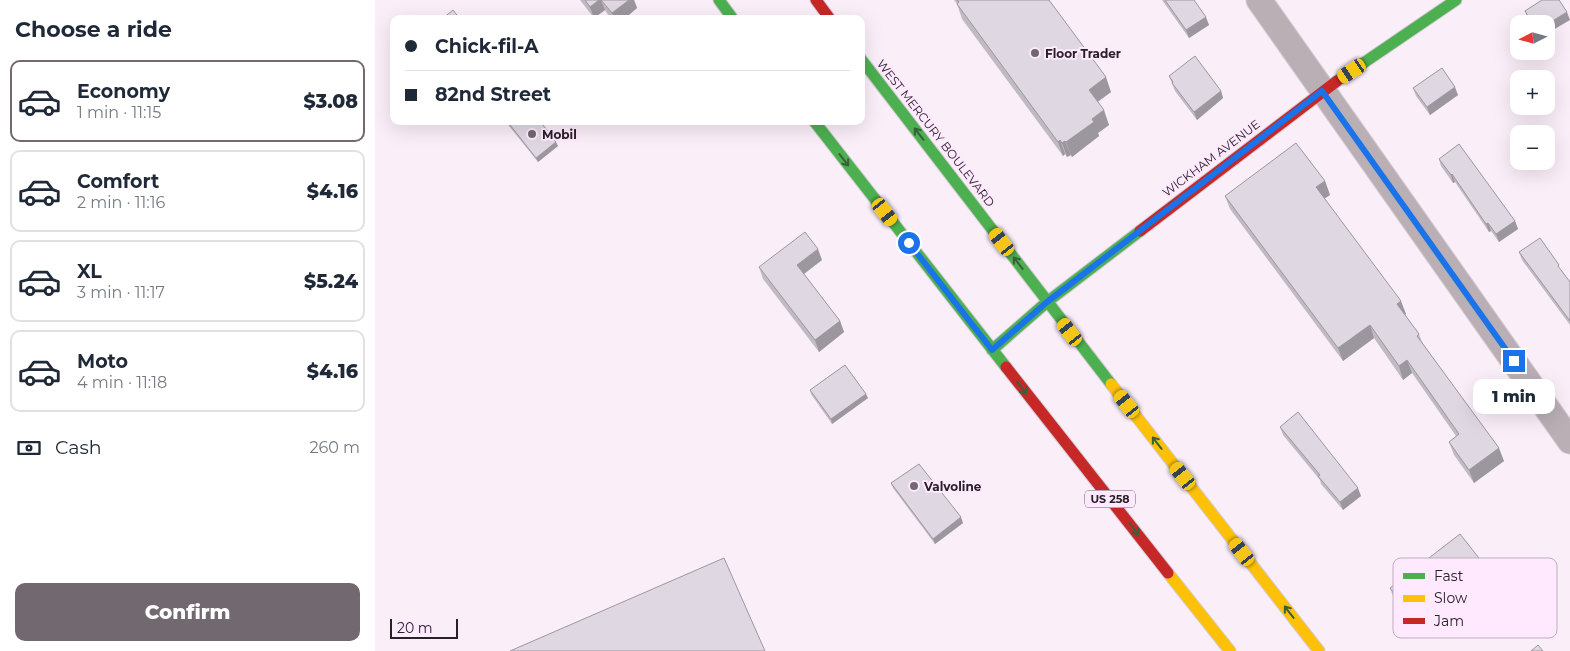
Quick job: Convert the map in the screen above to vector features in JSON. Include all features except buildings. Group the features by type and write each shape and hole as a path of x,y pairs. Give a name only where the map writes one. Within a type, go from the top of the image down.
{"main road":[{"path":"719,0 730,15"},
{"path":"816,0 827,15"},
{"name":"WICKHAM AVENUE","path":"992,350 1047,302 1322,91 1456,0"},
{"name":"WEST MERCURY BOULEVARD","path":"865,64 1047,302 1319,651"},
{"name":"US 258","path":"817,125 992,350 1231,651"}],"street":[{"path":"1259,0 1570,440"}],"traffic: fast":[{"path":"719,0 730,15"},
{"path":"1337,81 1456,0"},
{"path":"865,64 1111,384"},
{"path":"817,125 1006,367"},
{"path":"992,350 1047,302 1140,231"}],"traffic: slow":[{"path":"1111,384 1319,651"},
{"path":"1168,573 1230,651"}],"traffic: jam":[{"path":"816,0 827,15"},
{"path":"1140,231 1337,81"},
{"path":"1006,367 1168,573"}],"place":[{"name":"Floor Trader","path":"1035,53"},
{"name":"Mobil","path":"532,134"},
{"name":"Valvoline","path":"914,486"}],"route":[{"path":"909,243 992,350 1047,302 1322,91 1514,361"}]}
